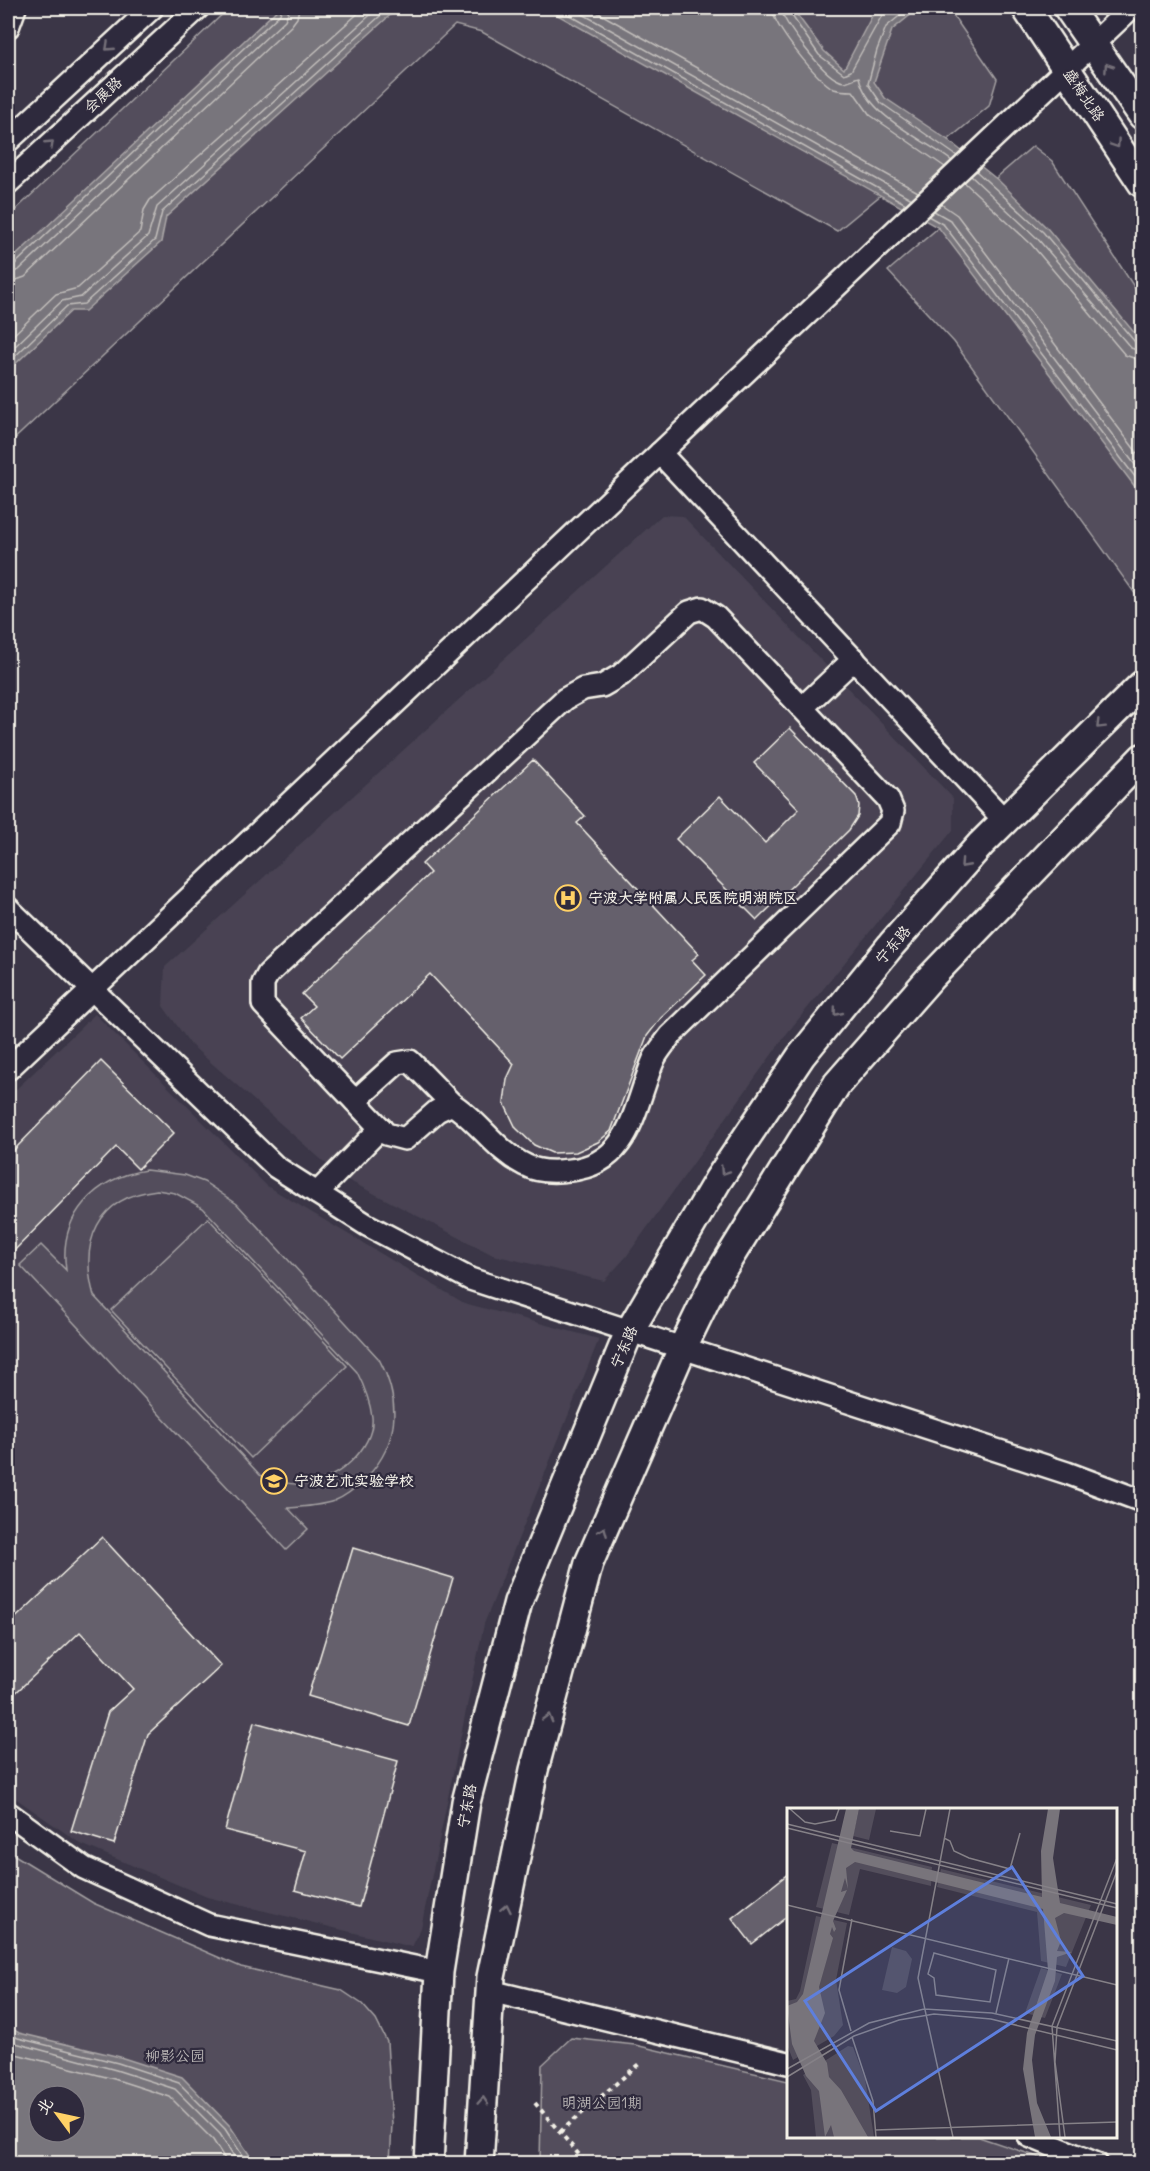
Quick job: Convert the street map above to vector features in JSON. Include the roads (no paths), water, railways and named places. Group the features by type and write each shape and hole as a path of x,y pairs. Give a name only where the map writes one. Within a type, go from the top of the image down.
{"main road":[{"name":"盛梅北路","path":"1026,8 1143,183"},
{"path":"1068,8 1143,115"},
{"name":"宁东路","path":"430,2155 439,1971 466,1802 518,1602 629,1332 718,1180 801,1056 892,944 1005,821 1143,685"},
{"path":"479,2162 490,1991 534,1770 590,1563 682,1349 715,1281 837,1084 930,978 1143,758"}],"street":[{"path":"8,27 15,8"},
{"name":"会展路","path":"8,141 152,8"},
{"name":"会展路","path":"8,183 198,8"},
{"path":"8,1069 1131,8"},
{"path":"660,453 1005,821"},
{"path":"355,1101 397,1063 410,1061 495,1145 526,1166 554,1172 585,1169 602,1161 619,1145 636,1114 655,1057 670,1036 890,823 893,811 888,799 716,617 702,608 689,612 621,675 602,686 583,689 564,699 268,974 263,983 263,1004 386,1134 405,1138 437,1111 452,1104"},
{"path":"802,708 854,659"},
{"path":"8,908 91,991 276,1167 367,1225 470,1279 1066,1473 1143,1501"},
{"path":"317,1193 381,1128"},
{"path":"8,1813 84,1868 209,1924 439,1971"},
{"path":"490,1991 787,2063"},
{"path":"1034,2138 1097,2163"}],"water":[{"path":"279,8 398,8 166,217 161,242 85,311 71,311 8,371 8,263"},
{"path":"545,8 792,8 824,51 844,69 872,16 883,8 919,8 892,30 874,82 885,98 948,140 999,181 1047,228 1142,342 1142,496 939,228"},
{"path":"8,2026 19,2033 120,2057 182,2077 230,2126 255,2163 8,2163"}],"place":[{"name":"宁波大学附属人民医院明湖院区","path":"568,898"},
{"name":"宁波艺术实验学校","path":"274,1481"}],"park label":[{"name":"柳影公园","path":"175,2056"},
{"name":"明湖公园1期","path":"602,2103"}]}
